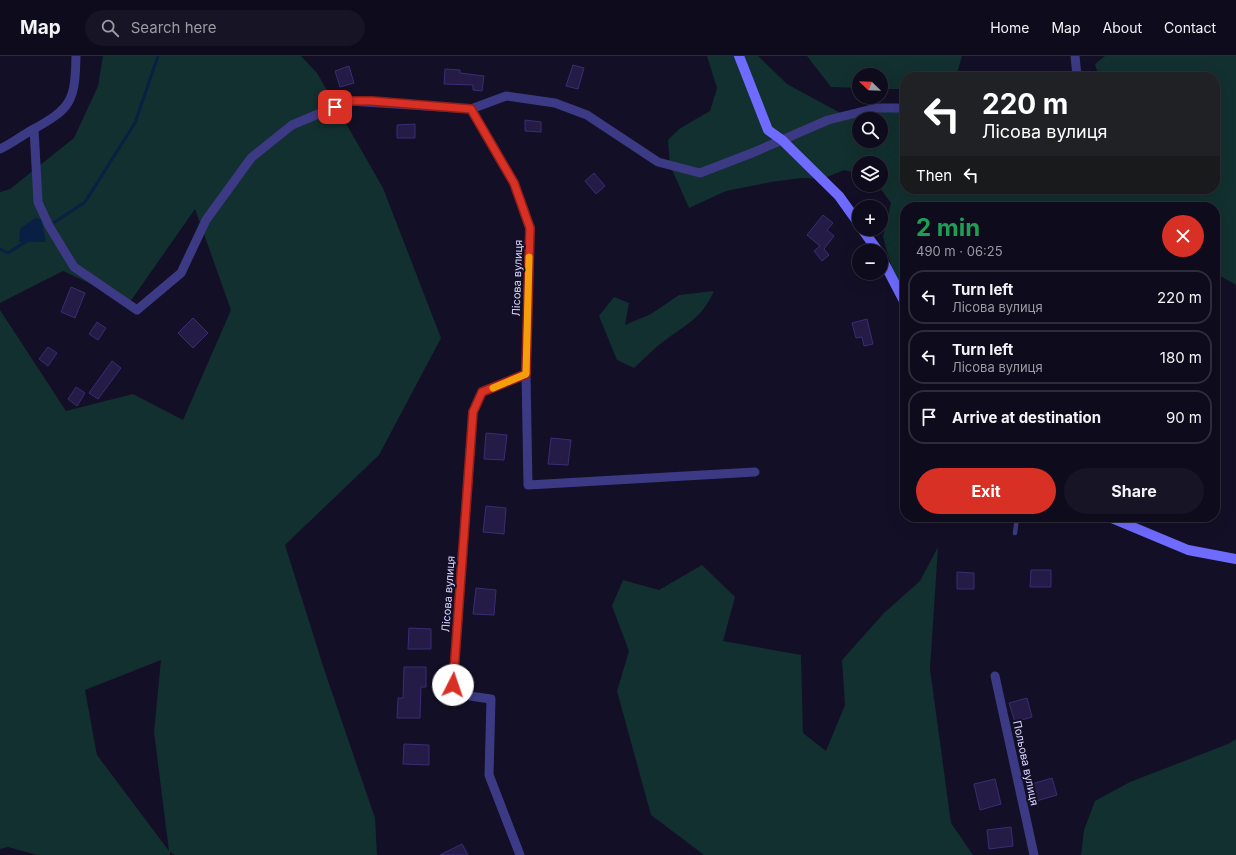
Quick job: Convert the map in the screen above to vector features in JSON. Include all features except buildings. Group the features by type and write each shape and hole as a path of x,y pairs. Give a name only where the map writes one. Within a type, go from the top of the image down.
{"street":[{"path":"0,149 45,124 66,108 75,85 76,56"},
{"path":"739,56 768,130 782,140 840,196 852,214"},
{"path":"1075,56 1077,72"},
{"path":"34,129 38,202 49,226 74,268 137,310 181,273 206,220 251,158 292,124 349,101 471,109 506,96 555,103 587,116 658,162 700,173 828,120 876,108 900,108"},
{"name":"Лісова вулиця","path":"471,109 514,183 530,228 526,374 482,392 473,412 453,685 456,694 491,699 489,775 520,855"},
{"path":"888,270 900,293"},
{"path":"526,374 528,485 755,472"},
{"path":"1121,522 1188,550 1236,559"},
{"name":"Польова вулиця","path":"995,676 1034,855"}],"lane":[{"path":"1014,533 1016,522"}],"green space":[{"path":"103,56 301,56 317,73 383,188 441,338 379,455 285,545 325,672 375,818 377,855 175,855 170,852 170,855 37,855 8,847 0,849 0,310 66,411 133,394 183,420 231,310 195,209 130,302 63,271 0,303 0,192 10,189 74,138 98,86","holes":["161,660 154,732 169,851 97,755 85,690"]},
{"path":"707,56 758,56 787,84 846,116 852,115 852,148 888,148 888,112 880,112 900,110 900,194 1220,194 1220,72 1097,72 1095,64 1105,56 1236,56 1236,285 1220,276 1220,202 900,202 900,295 888,254 888,244 885,244 883,237 888,236 888,216 891,203 883,192 888,192 888,156 852,156 852,172 844,170 822,179 802,178 771,182 726,191 689,208 670,165 668,140 679,129 710,111 717,88"},
{"path":"807,56 962,56 957,72 900,72 900,89 888,89 888,68 852,68 852,88 831,87"},
{"path":"714,291 704,308 693,320 660,344 634,368 617,360 599,316 614,297 629,303 625,325 651,314 679,295"},
{"path":"938,547 930,669 951,823 973,855 704,855 651,815 617,691 629,651 612,606 623,580 659,590 702,565 735,597 723,641 801,655 803,733 826,751 845,705 842,660 884,613 920,581"},
{"path":"1236,739 1236,855 1081,855 1084,830 1095,801 1130,782 1228,744"}],"water":[{"path":"35,218 41,219 46,242 19,242 20,229"}],"waterway":[{"path":"55,222 85,202 135,123 158,56"},
{"path":"0,249 8,253 27,241"}],"slow traffic":[{"path":"493,388 526,374 529,257"}],"route":[{"path":"335,107 349,101 372,101 471,109 514,183 530,228 526,374 482,392 473,412 453,685"}]}
